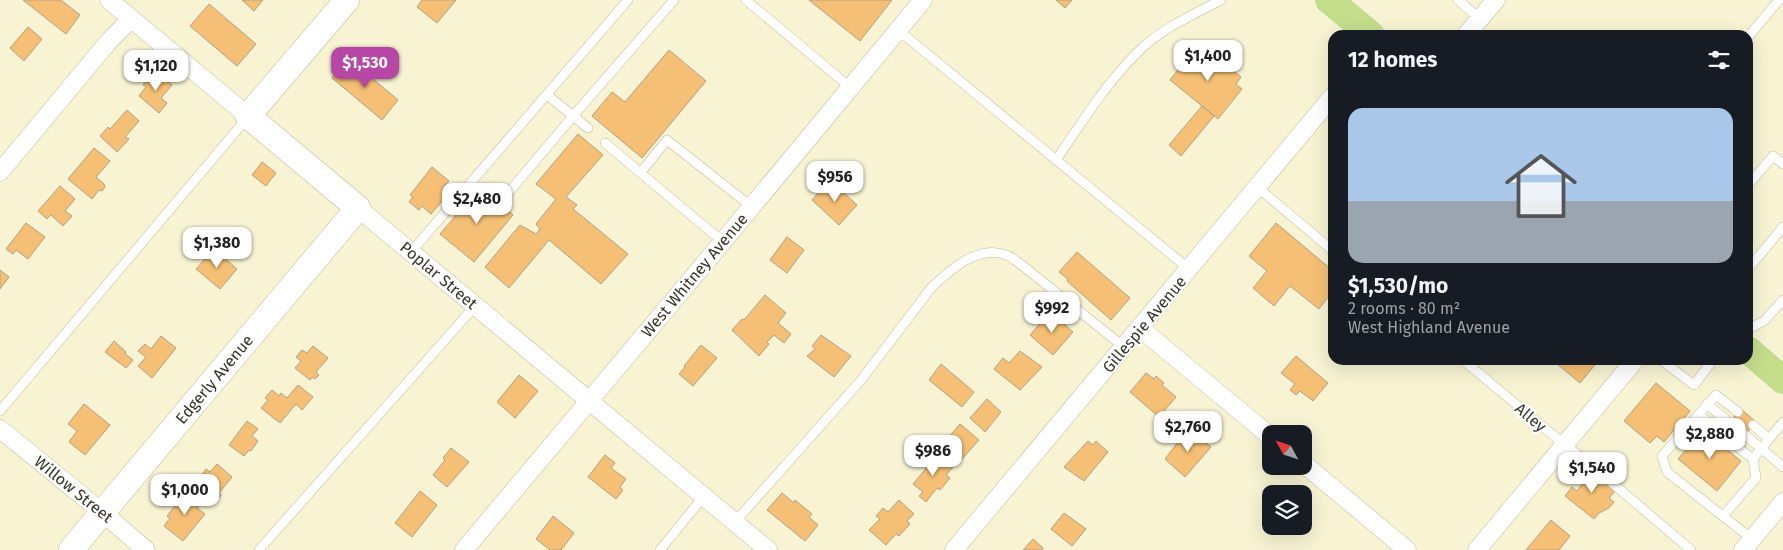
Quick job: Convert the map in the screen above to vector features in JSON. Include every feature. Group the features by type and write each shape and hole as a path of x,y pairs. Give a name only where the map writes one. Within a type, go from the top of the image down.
{"main road":[{"path":"1329,0 1365,30"},
{"path":"1753,354 1783,380"}],"street":[{"name":"Poplar Street","path":"109,0 768,550"},
{"path":"248,116 347,0"},
{"name":"West Whitney Avenue","path":"464,550 588,400 723,242 923,0"},
{"path":"1470,30 1496,0"},
{"path":"0,172 110,41 131,19"},
{"name":"Gillespie Avenue","path":"954,550 1328,102"},
{"name":"Edgerly Avenue","path":"70,550 358,208"},
{"path":"1140,328 1262,430"},
{"path":"1477,550 1631,365"},
{"name":"Willow Street","path":"0,429 146,550"},
{"path":"1312,471 1407,550"},
{"path":"1748,544 1783,502"}],"lane":[{"path":"411,252 628,0"},
{"path":"504,198 674,0"},
{"path":"746,0 851,88"},
{"path":"1056,160 1105,89 1143,47 1174,24 1221,0"},
{"path":"1458,0 1480,18"},
{"path":"1753,31 1778,0"},
{"path":"898,30 1189,270"},
{"path":"547,95 588,128"},
{"path":"0,411 248,116"},
{"path":"641,172 667,140 752,207"},
{"path":"605,143 723,242"},
{"path":"1753,178 1773,156 1783,164"},
{"path":"1257,187 1328,247"},
{"path":"1753,263 1783,227"},
{"path":"735,522 862,379 931,288 944,275 975,255 991,252 1006,255 1124,347"},
{"path":"1753,326 1764,321 1783,300"},
{"path":"259,550 475,306"},
{"name":"Alley","path":"1469,365 1691,550"},
{"path":"1668,365 1694,385 1709,365"},
{"path":"1738,412 1716,394 1662,456 1667,472 1723,516 1748,544"},
{"path":"1707,404 1730,423"},
{"path":"1699,414 1721,433"},
{"path":"1753,459 1783,422"},
{"path":"1753,425 1769,438"},
{"path":"1745,435 1783,467"},
{"path":"1723,516 1756,478 1753,459 1736,446"},
{"path":"660,550 704,496"}],"building":[{"path":"23,0 61,0 80,15 66,34"},
{"path":"242,0 263,0 254,11"},
{"path":"422,0 456,0 437,23 417,7"},
{"path":"809,0 892,0 860,41"},
{"path":"1056,0 1072,0 1065,8"},
{"path":"209,4 256,44 237,66 190,26"},
{"path":"28,27 42,39 24,61 10,48"},
{"path":"1205,48 1241,77 1236,84 1242,89 1218,119 1170,80 1194,50 1202,53"},
{"path":"669,50 706,81 642,158 592,116 612,92 625,102"},
{"path":"348,58 398,100 382,120 332,78"},
{"path":"158,72 172,85 161,98 167,103 159,113 139,96 146,87 143,85 146,81 148,83"},
{"path":"1202,106 1214,116 1181,156 1169,145"},
{"path":"127,110 139,121 125,137 129,139 117,152 100,136 108,127 110,129"},
{"path":"578,134 603,155 566,197 577,205 573,209 628,254 601,284 549,240 509,288 485,267 520,225 536,234 540,229 536,224 556,199 536,184"},
{"path":"94,148 110,161 96,177 105,187 102,191 99,190 92,199 68,179"},
{"path":"262,162 276,173 266,186 252,175"},
{"path":"432,167 449,181 442,188 449,193 431,214 422,206 419,210 409,202 413,197 410,195"},
{"path":"830,180 857,205 839,225 812,200"},
{"path":"60,186 75,199 65,211 72,216 63,226 51,215 47,219 38,211"},
{"path":"480,187 513,215 474,262 440,234"},
{"path":"26,223 45,237 28,259 16,250 13,254 6,249"},
{"path":"1276,223 1328,267 1328,297 1319,309 1290,286 1274,306 1253,288 1267,271 1249,256"},
{"path":"787,237 804,250 787,273 770,260"},
{"path":"214,249 237,269 220,289 196,269"},
{"path":"1077,252 1130,298 1111,320 1059,272"},
{"path":"0,270 9,277 0,289"},
{"path":"765,295 786,313 778,323 791,334 784,343 774,335 767,342 769,344 759,356 732,330 742,319 744,320"},
{"path":"1050,312 1073,332 1053,355 1030,335"},
{"path":"821,335 851,356 834,377 807,356 815,349 812,346"},
{"path":"161,336 176,348 152,378 138,366 146,357 138,351 145,344 151,349"},
{"path":"114,341 133,360 126,368 105,352"},
{"path":"701,345 717,358 693,386 679,374"},
{"path":"313,346 328,358 316,372 319,375 315,379 312,377 310,380 295,368 301,361 296,357 302,350 307,353"},
{"path":"1020,351 1042,367 1020,390 994,369 1003,358 1009,363"},
{"path":"1296,356 1328,383 1313,401 1300,391 1296,395 1290,390 1295,384 1281,373"},
{"path":"941,364 974,392 962,407 929,380"},
{"path":"1558,365 1595,365 1580,383"},
{"path":"1146,373 1154,379 1156,376 1164,383 1162,385 1176,397 1159,417 1130,392"},
{"path":"519,375 538,391 515,418 497,402"},
{"path":"1656,383 1690,411 1664,442 1657,436 1650,443 1624,421"},
{"path":"298,385 313,397 302,410 296,404 280,423 261,408 268,400 265,398 272,390 279,396 281,393 287,398"},
{"path":"987,399 1001,412 985,432 970,418"},
{"path":"84,404 110,425 85,455 69,442 77,431 68,424"},
{"path":"1741,409 1756,422 1733,449 1718,436"},
{"path":"247,421 258,429 252,436 258,441 251,451 249,450 244,456 229,445"},
{"path":"960,424 979,440 961,460 943,444"},
{"path":"1188,429 1211,447 1185,477 1165,459"},
{"path":"1703,430 1741,461 1717,491 1678,459"},
{"path":"1088,441 1093,445 1096,441 1108,452 1084,481 1064,467"},
{"path":"451,448 469,462 447,487 433,475 445,460 443,458"},
{"path":"938,454 953,467 946,475 950,478 940,490 937,488 926,502 919,496 923,492 913,484"},
{"path":"605,455 615,463 611,468 626,479 620,487 623,490 616,499 588,477"},
{"path":"217,464 232,477 219,493 221,495 215,502 196,486 203,478 201,476 206,469 210,472"},
{"path":"1585,467 1591,472 1592,470 1616,490 1609,498 1614,502 1594,519 1565,496 1572,487 1577,491 1583,483 1577,477"},
{"path":"188,490 202,502 197,508 205,514 183,541 164,526 170,518 167,516"},
{"path":"420,491 437,505 412,537 395,523"},
{"path":"782,493 794,503 795,500 812,514 809,517 818,525 805,541 767,510"},
{"path":"899,500 914,514 907,521 910,524 899,536 896,534 886,545 869,530 880,519 876,516 883,508 888,512"},
{"path":"1064,513 1086,529 1072,546 1051,529"},
{"path":"553,516 574,533 561,550 550,550 536,539"},
{"path":"1551,520 1570,536 1559,550 1526,550"},
{"path":"1033,539 1043,548 1042,550 1023,550"}]}
